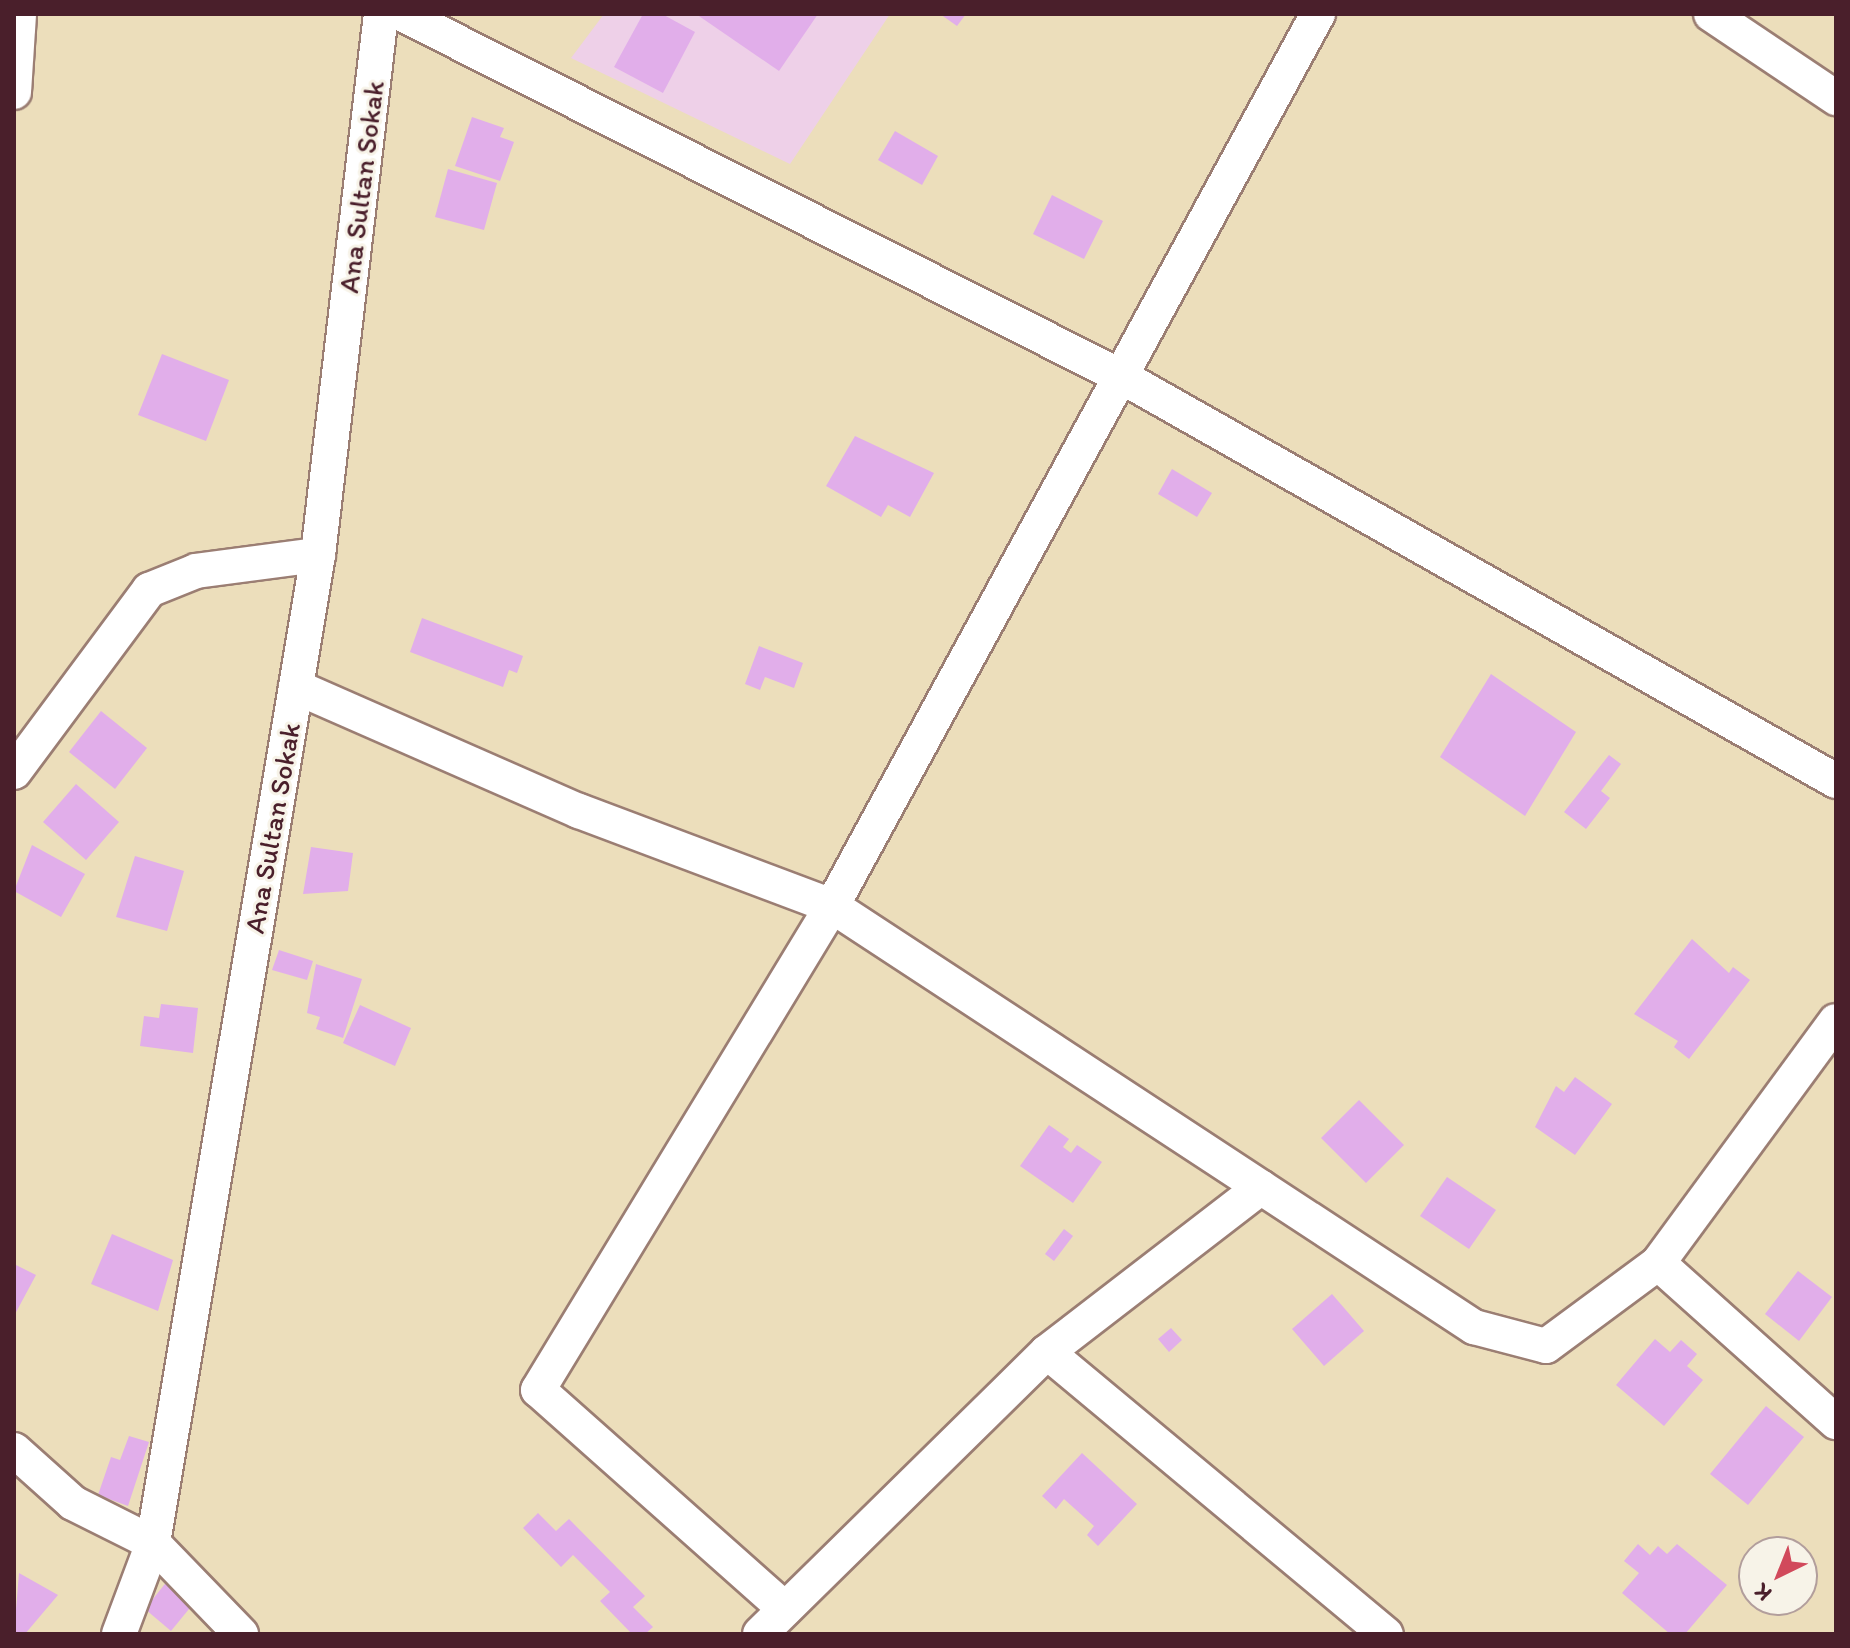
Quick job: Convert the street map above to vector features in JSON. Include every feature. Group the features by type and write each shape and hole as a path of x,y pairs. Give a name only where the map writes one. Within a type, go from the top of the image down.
{"street":[{"path":"14,92 19,14"},
{"name":"Ana Sultan Sokak","path":"119,1634 153,1543 318,555 381,14"},
{"path":"402,14 1124,378 1836,781"},
{"path":"785,1609 538,1390 832,906 1124,378 1318,14"},
{"path":"1711,14 1836,98"},
{"path":"14,772 149,590 196,571 318,555"},
{"path":"296,687 579,811 832,906 1474,1327 1546,1346 1658,1263 1836,1021"},
{"path":"760,1634 1047,1352 1261,1187"},
{"path":"1658,1263 1836,1422"},
{"path":"1047,1352 1386,1634"},
{"path":"14,1450 73,1503 153,1543 241,1634"}],"shaded area":[{"path":"604,14 890,14 790,164 571,58"}],"building":[{"path":"643,14 662,14 695,32 663,93 614,67"},
{"path":"696,14 818,14 779,71"},
{"path":"940,14 966,14 957,26"},
{"path":"472,117 504,128 500,137 514,142 500,181 455,166"},
{"path":"895,131 938,156 922,185 878,160"},
{"path":"448,169 497,183 484,230 435,217"},
{"path":"1052,195 1103,221 1084,259 1033,234"},
{"path":"162,354 229,380 206,441 138,415"},
{"path":"855,436 934,473 910,517 888,505 881,517 826,486"},
{"path":"1172,469 1212,493 1197,517 1158,494"},
{"path":"422,618 523,656 517,673 509,670 503,687 410,652"},
{"path":"759,646 803,663 794,688 765,677 760,690 745,684"},
{"path":"1491,674 1576,732 1525,816 1440,757"},
{"path":"101,711 147,748 115,789 69,752"},
{"path":"1609,755 1621,764 1601,791 1610,798 1586,829 1564,812"},
{"path":"76,784 119,822 86,860 43,822"},
{"path":"32,845 85,874 61,917 14,891"},
{"path":"311,847 353,853 348,891 303,894"},
{"path":"135,856 184,871 167,931 116,917"},
{"path":"1692,939 1729,973 1733,967 1750,980 1689,1059 1674,1047 1678,1041 1634,1014"},
{"path":"279,950 313,961 307,980 272,970"},
{"path":"316,964 362,979 343,1038 316,1029 320,1017 307,1013"},
{"path":"161,1004 198,1008 193,1053 140,1046 144,1016 159,1018"},
{"path":"360,1005 411,1028 395,1066 343,1043"},
{"path":"1575,1077 1612,1104 1575,1155 1535,1127 1556,1086 1564,1092"},
{"path":"1359,1100 1404,1145 1366,1183 1321,1138"},
{"path":"1049,1125 1069,1139 1063,1147 1071,1153 1077,1145 1102,1162 1073,1203 1020,1166"},
{"path":"1447,1177 1496,1210 1469,1249 1420,1216"},
{"path":"1064,1229 1073,1236 1054,1261 1045,1254"},
{"path":"112,1234 173,1260 158,1311 91,1284"},
{"path":"14,1264 36,1275 14,1316"},
{"path":"1798,1271 1832,1297 1799,1341 1765,1314"},
{"path":"1332,1294 1364,1331 1324,1366 1292,1329"},
{"path":"1171,1328 1182,1340 1169,1352 1158,1339"},
{"path":"1655,1339 1670,1352 1681,1340 1697,1354 1687,1366 1703,1380 1664,1426 1616,1385"},
{"path":"1766,1406 1804,1437 1748,1505 1710,1474"},
{"path":"129,1436 149,1442 128,1506 98,1495 111,1457 120,1460"},
{"path":"1082,1453 1137,1504 1098,1546 1087,1535 1094,1526 1064,1499 1056,1509 1042,1496"},
{"path":"538,1513 556,1531 569,1519 645,1596 633,1607 653,1627 645,1634 632,1634 600,1601 610,1592 573,1555 561,1567 523,1528"},
{"path":"1638,1544 1650,1555 1658,1546 1667,1554 1677,1544 1727,1585 1685,1634 1670,1634 1622,1593 1639,1573 1624,1561"},
{"path":"19,1573 58,1595 25,1634 14,1634"},
{"path":"172,1575 198,1598 171,1631 145,1609"}]}
